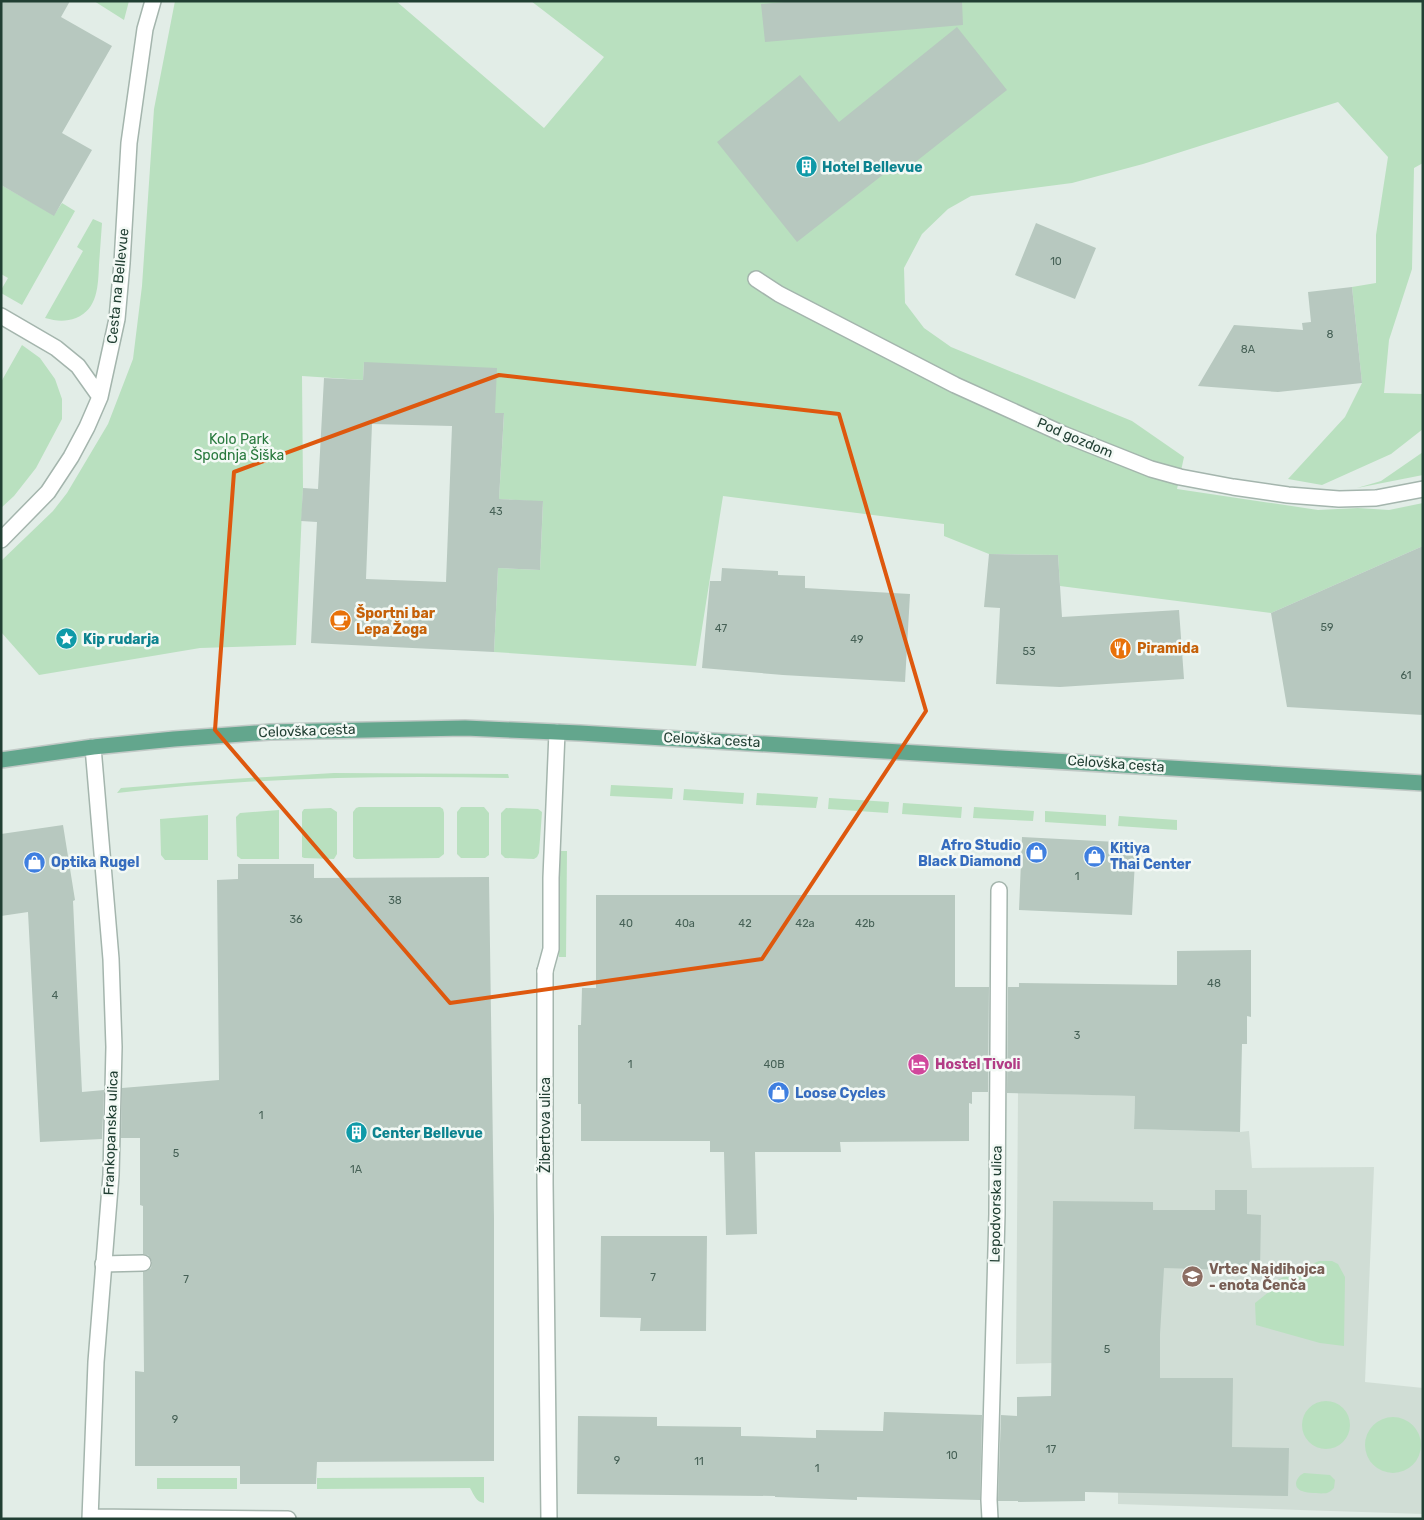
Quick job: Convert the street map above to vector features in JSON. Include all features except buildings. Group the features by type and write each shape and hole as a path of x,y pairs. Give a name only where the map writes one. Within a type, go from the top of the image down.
{"main road":[{"name":"Celovška cesta","path":"1,760 93,747 174,739 280,732 465,728 1423,783"}],"street":[{"name":"Cesta na Bellevue","path":"1,540 48,492 71,457 100,397 117,319 129,143 145,29 153,1"},
{"name":"Pod gozdom","path":"756,279 779,294 955,385 1064,434 1151,469 1180,477 1233,487 1288,495 1338,499 1376,498 1423,489"},
{"path":"1,316 56,348 78,366 100,397"},
{"name":"Žibertova ulica","path":"549,1519 545,1183 545,971 551,949 551,873 557,732"},
{"name":"Frankopanska ulica","path":"90,1518 96,1362 111,1175 114,1047 111,960 93,747"},
{"name":"Lepodvorska ulica","path":"990,1519 997,1214 999,890"},
{"path":"103,1264 143,1263"},
{"path":"90,1518 288,1519"}],"highlighted area":[{"path":"499,375 839,414 926,711 762,959 450,1003 215,730 234,472"}],"shaded area":[{"name":"Vrtec Najdihojca - enota Čenča","path":"1018,1093 1135,1096 1134,1129 1249,1131 1252,1168 1374,1167 1365,1382 1423,1388 1423,1514 1118,1504 1118,1493 1053,1363 1016,1364"}],"green space":[{"path":"94,1 129,1 124,20"},
{"name":"Kolo Park Spodnja Šiška","path":"175,1 396,1 544,128 604,57 531,1 1423,1 1423,163 1414,168 1412,269 1389,340 1384,393 1423,394 1423,429 1391,454 1322,485 1288,479 1345,417 1362,383 1352,287 1376,283 1376,235 1388,157 1338,102 1143,164 1072,183 971,196 948,209 922,234 904,268 905,303 924,328 951,347 1132,421 1184,457 1177,489 1318,510 1358,508 1389,510 1423,503 1423,546 1271,613 1060,586 1058,555 989,554 944,536 944,524 723,496 696,666 494,652 498,568 540,570 543,502 499,499 504,414 495,413 364,362 363,380 302,376 303,488 296,645 200,648 39,675 1,632 1,561 53,511 67,493 108,424 133,359 142,286 154,109"},
{"path":"1,185 54,215 62,203 75,211 22,305 1,293 8,278 1,274"},
{"path":"93,219 102,223 98,281 93,303 89,309 76,318 60,321 45,318 83,251 77,247"},
{"path":"22,345 40,358 55,379 62,399 62,419 36,468 14,496 1,508 1,382"},
{"path":"1423,452 1423,475 1357,488 1381,481"},
{"path":"334,773 508,774 509,778 362,777 215,784 117,793 121,788"},
{"path":"611,785 673,788 672,799 610,796"},
{"path":"684,789 744,793 743,804 683,800"},
{"path":"757,793 818,797 816,808 756,805"},
{"path":"829,798 889,802 888,813 828,809"},
{"path":"903,803 962,807 961,818 902,814"},
{"path":"359,807 440,807 444,813 444,854 439,858 356,859 353,857 353,812"},
{"path":"461,807 484,807 489,813 489,855 485,858 461,858 457,854 457,812"},
{"path":"974,807 1034,811 1033,821 973,818"},
{"path":"331,808 337,812 337,854 334,859 302,857 302,812 304,809"},
{"path":"506,808 538,809 542,812 539,853 534,859 505,858 501,854 501,813"},
{"path":"279,810 279,859 241,859 237,856 236,817 240,813"},
{"path":"1045,811 1106,815 1106,826 1045,822"},
{"path":"208,815 208,860 165,860 161,855 160,819"},
{"path":"1119,816 1177,820 1177,830 1118,826"},
{"path":"560,851 567,851 566,957 559,957"},
{"path":"1319,1261 1332,1261 1338,1264 1345,1277 1344,1346 1320,1343 1256,1325 1255,1303 1270,1291 1278,1280"},
{"path":"1326,1401 1335,1403 1343,1408 1348,1416 1350,1425 1348,1434 1343,1442 1335,1447 1326,1449 1317,1447 1309,1442 1304,1434 1302,1425 1304,1416 1309,1408 1317,1403"},
{"path":"1393,1417 1404,1419 1413,1425 1419,1434 1421,1445 1419,1456 1413,1465 1404,1471 1393,1473 1382,1471 1373,1465 1367,1456 1365,1445 1367,1434 1373,1425 1382,1419"},
{"path":"1304,1473 1330,1475 1335,1480 1334,1488 1325,1493 1302,1491 1297,1487 1296,1482"},
{"path":"484,1477 484,1503 477,1500 470,1488 317,1489 317,1478"},
{"path":"157,1478 237,1478 237,1489 157,1489"}],"place":[{"name":"Hotel Bellevue","path":"806,167"},
{"name":"Športni bar Lepa Žoga","path":"340,621"},
{"name":"Kip rudarja","path":"67,639"},
{"name":"Piramida","path":"1121,648"},
{"name":"Afro Studio Black Diamond","path":"1037,853"},
{"name":"Kitiya Thai Center","path":"1094,856"},
{"name":"Optika Rugel","path":"35,862"},
{"name":"Hostel Tivoli","path":"919,1064"},
{"name":"Loose Cycles","path":"779,1093"},
{"name":"Center Bellevue","path":"356,1133"},
{"name":"Vrtec Najdihojca - enota Čenča","path":"1193,1277"}]}
